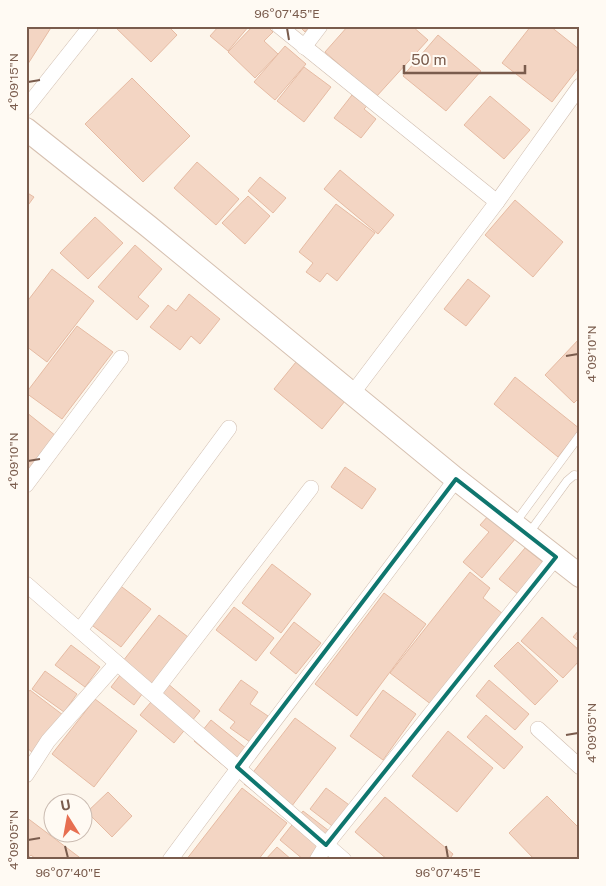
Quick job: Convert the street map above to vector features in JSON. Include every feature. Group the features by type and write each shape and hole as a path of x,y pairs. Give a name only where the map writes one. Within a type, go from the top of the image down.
{"street":[{"path":"26,108 91,26"},
{"path":"279,26 498,202"},
{"path":"304,47 320,26"},
{"path":"352,394 498,202 580,86"},
{"path":"26,129 148,226 456,479 580,576"},
{"path":"26,485 121,358"},
{"path":"80,630 229,428"},
{"path":"170,860 237,768 406,548 456,479"},
{"path":"153,694 311,488"},
{"path":"317,860 326,845 556,557"},
{"path":"26,584 344,860"},
{"path":"26,775 48,742 117,663"},
{"path":"538,729 580,767"}],"lane":[{"path":"520,530 580,435"},
{"path":"520,530 567,481 574,475 580,476"}],"highlighted area":[{"path":"456,479 556,557 326,845 237,767"}],"building":[{"path":"26,26 52,26 26,67"},
{"path":"114,26 168,26 177,35 151,62"},
{"path":"219,26 249,26 228,51 210,36"},
{"path":"253,26 267,26 273,32 264,41 278,54 255,78 228,52"},
{"path":"299,26 310,26 305,32"},
{"path":"348,26 412,26 428,40 376,97 325,52"},
{"path":"531,26 550,26 580,50 580,66 552,102 502,63"},
{"path":"438,35 481,71 446,111 403,76"},
{"path":"285,46 306,64 275,100 254,82"},
{"path":"304,67 331,87 304,122 277,101"},
{"path":"132,78 190,136 143,182 85,124"},
{"path":"352,95 367,106 364,109 376,119 361,138 334,118"},
{"path":"490,96 530,130 504,159 464,125"},
{"path":"197,162 239,199 216,225 174,188"},
{"path":"340,170 394,215 378,234 324,189"},
{"path":"260,177 286,198 273,213 248,191"},
{"path":"26,192 34,197 26,208"},
{"path":"248,196 270,216 245,244 222,223"},
{"path":"515,200 563,242 533,277 485,235"},
{"path":"336,204 375,233 337,281 327,273 320,282 306,272 313,263 299,252"},
{"path":"95,217 123,243 88,279 60,253"},
{"path":"135,245 162,269 138,297 149,306 137,320 98,287"},
{"path":"52,269 94,301 47,362 26,346 26,303"},
{"path":"468,279 490,296 466,326 444,309"},
{"path":"189,294 220,319 200,344 191,336 180,350 150,327 168,305 176,311"},
{"path":"77,326 113,352 62,419 26,393"},
{"path":"580,338 580,397 574,403 545,375"},
{"path":"296,362 345,401 322,429 274,389"},
{"path":"515,377 580,429 558,457 494,404"},
{"path":"26,412 56,436 26,472"},
{"path":"345,467 376,489 362,509 331,487"},
{"path":"489,515 516,538 482,578 463,562 489,532 480,525"},
{"path":"525,548 544,563 518,594 499,579"},
{"path":"272,564 311,594 281,633 242,603"},
{"path":"470,572 490,588 483,598 503,614 432,705 390,673"},
{"path":"118,584 151,609 121,647 89,623"},
{"path":"384,593 426,624 357,716 315,684"},
{"path":"234,607 274,638 256,661 216,630"},
{"path":"159,615 192,640 153,690 148,686 134,705 111,687 128,665 123,661"},
{"path":"542,617 580,651 580,660 563,678 521,641"},
{"path":"294,622 321,643 296,674 270,653"},
{"path":"580,629 580,642 573,637"},
{"path":"518,642 558,681 535,705 494,666"},
{"path":"71,645 100,667 85,687 55,665"},
{"path":"45,671 77,694 64,712 32,689"},
{"path":"241,680 258,692 250,704 268,716 250,742 230,728 235,722 219,710"},
{"path":"489,680 529,714 515,730 476,696"},
{"path":"167,683 200,711 174,743 140,715"},
{"path":"30,690 63,715 33,753 26,747 26,695"},
{"path":"383,690 416,714 383,760 350,736"},
{"path":"95,699 137,731 94,787 52,754"},
{"path":"486,715 523,747 504,769 467,737"},
{"path":"295,718 336,748 285,815 244,784"},
{"path":"211,720 247,749 229,770 194,741"},
{"path":"448,731 493,768 457,812 412,776"},
{"path":"242,788 287,823 258,860 186,860"},
{"path":"326,788 352,807 336,829 310,809"},
{"path":"108,792 132,816 112,837 92,817 92,807"},
{"path":"547,796 580,829 580,860 535,860 509,833"},
{"path":"385,797 453,854 449,860 388,860 355,832"},
{"path":"303,811 333,834 313,860 304,860 280,840"},
{"path":"26,817 42,829 42,844 62,844 83,860 37,860 31,855 26,860"},
{"path":"277,847 292,860 265,860"}]}
